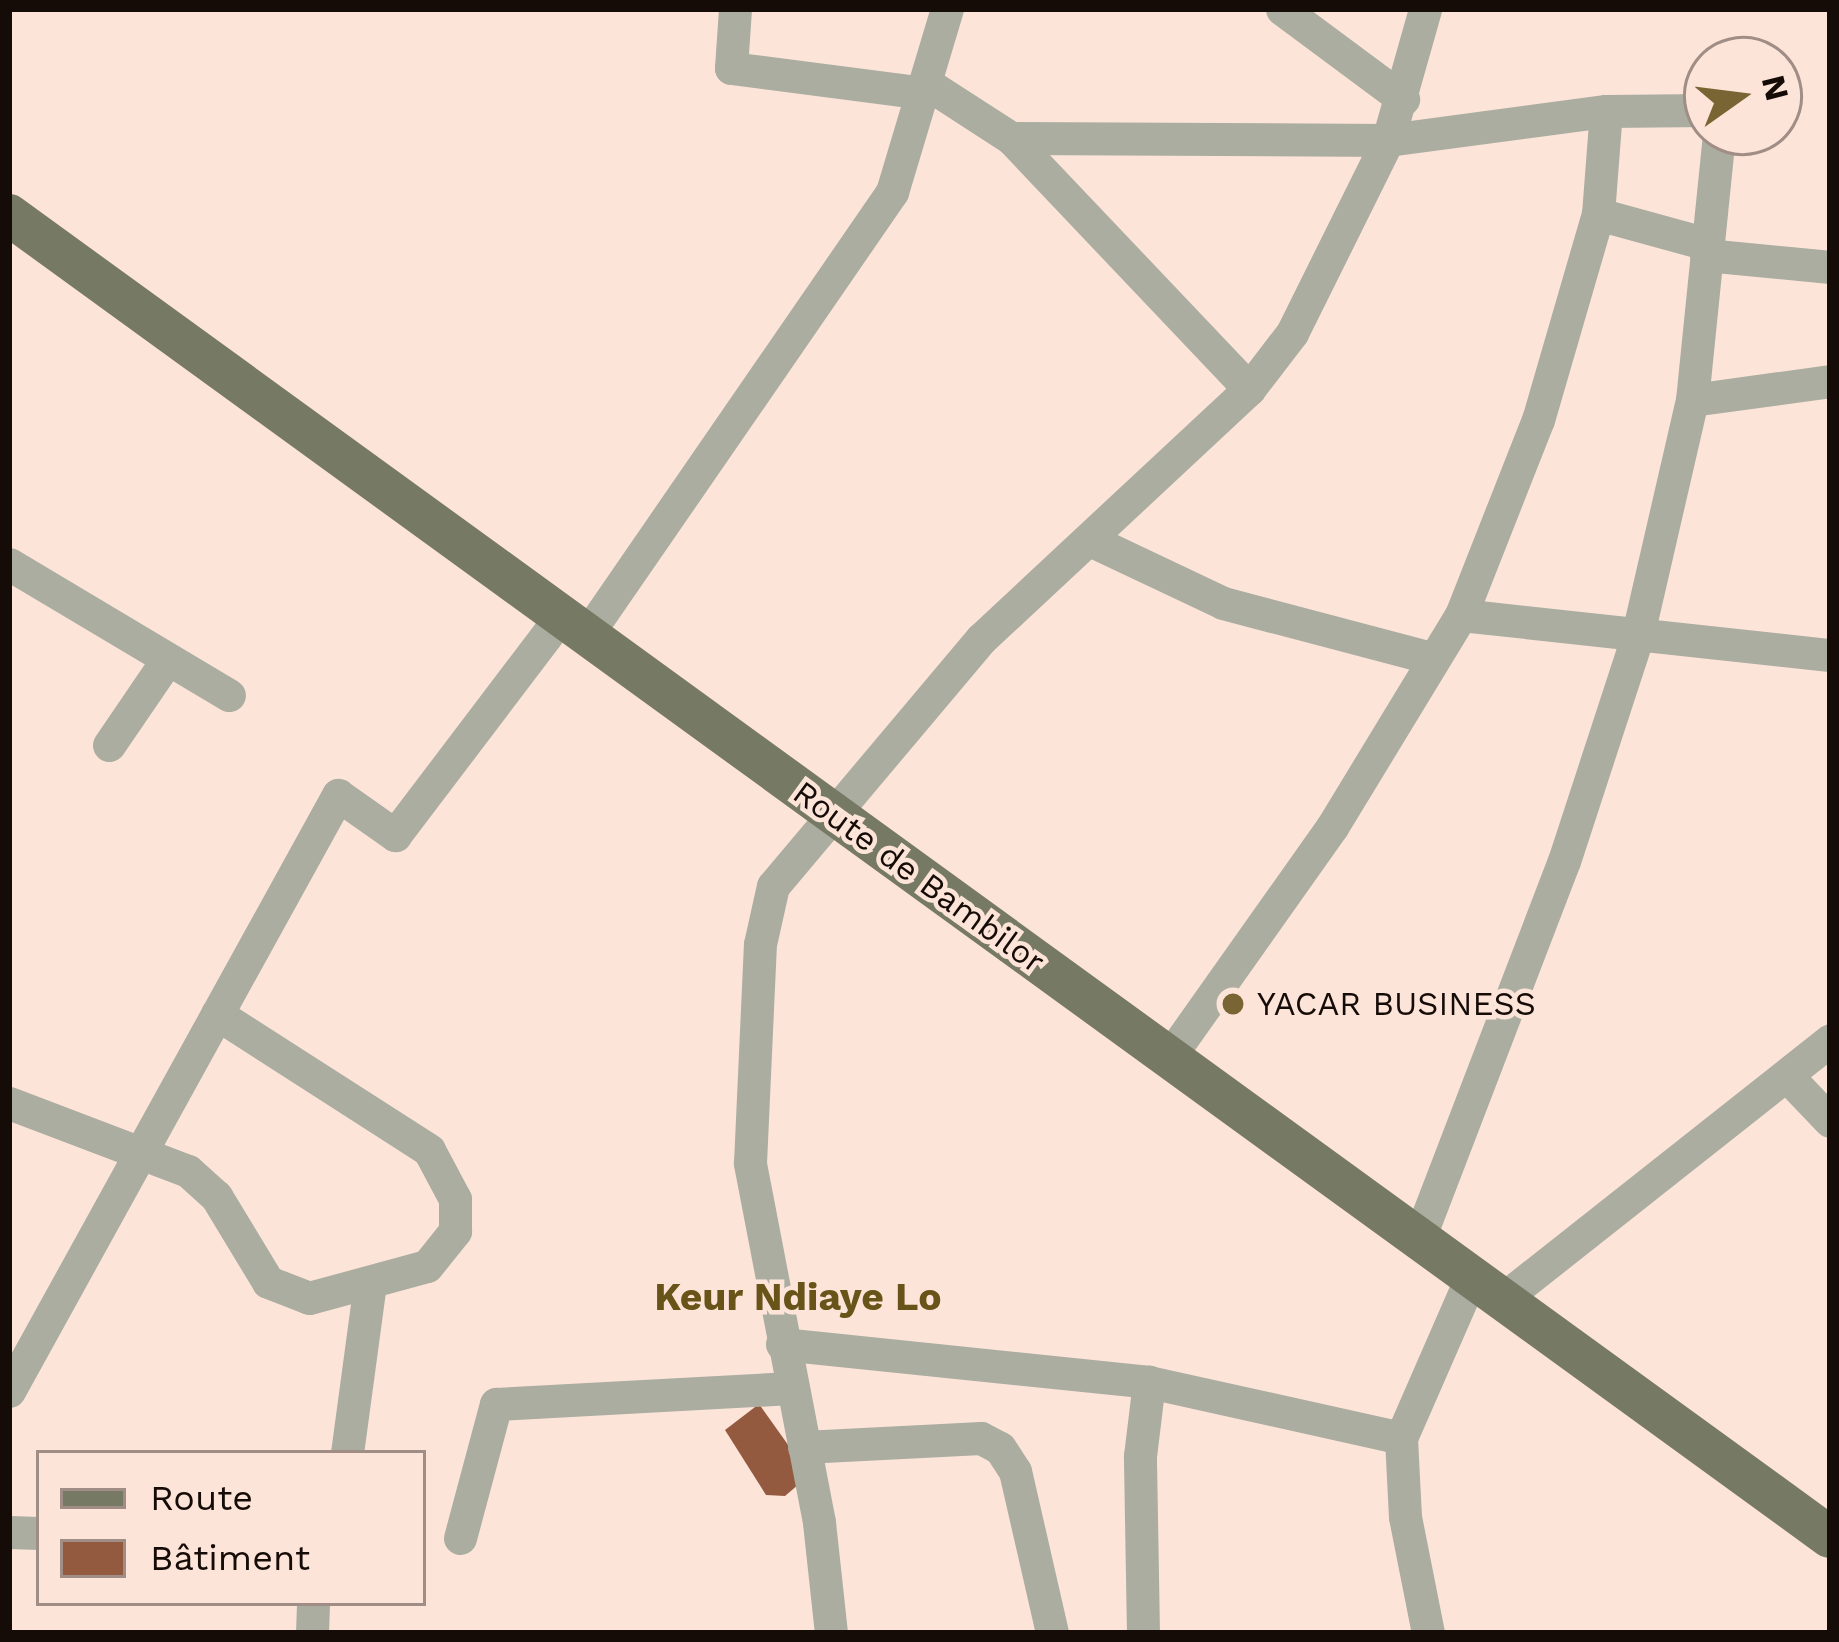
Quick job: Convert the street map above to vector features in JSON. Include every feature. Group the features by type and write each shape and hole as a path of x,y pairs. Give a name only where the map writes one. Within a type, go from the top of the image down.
{"main road":[{"name":"Route de Bambilor","path":"9,215 1830,1537"}],"street":[{"path":"735,9 730,68 924,88 1011,138 1249,389"},
{"path":"9,1391 338,795 395,835 575,623 892,192 947,9"},
{"path":"1282,9 1403,99"},
{"path":"831,1633 803,1447 750,1163 760,944 772,886 981,639 1249,389 1292,333 1388,140 1425,9"},
{"path":"1011,138 1388,140 1606,110 1683,110"},
{"path":"1167,1060 1332,827 1461,615 1538,420 1598,214 1606,110"},
{"path":"1418,1241 1564,862 1637,638 1692,400 1717,156"},
{"path":"1598,214 1707,249 1830,267"},
{"path":"1692,400 1830,381"},
{"path":"1090,540 1223,603 1431,658"},
{"path":"9,564 229,695"},
{"path":"1461,615 1637,638 1830,655"},
{"path":"109,745 167,660"},
{"path":"9,1103 143,1148 216,1196 268,1282 309,1298 427,1266 455,1231 444,1173 429,1150 217,1014"},
{"path":"1428,1633 1405,1517 1401,1438 1485,1290 1787,1076 1830,1040"},
{"path":"1787,1076 1830,1121"},
{"path":"347,1450 370,1283"},
{"path":"782,1344 1150,1382 1401,1438"},
{"path":"1143,1633 1140,1456 1150,1382"},
{"path":"460,1538 496,1404 791,1388"},
{"path":"803,1447 981,1438 1000,1448 1015,1471 1052,1633"}],"building":[{"path":"759,1404 801,1463 799,1484 785,1496 766,1495 725,1430"}],"place":[{"name":"YACAR BUSINESS","path":"1233,1004"}],"district":[{"name":"Keur Ndiaye Lo","path":"798,1297"}]}
